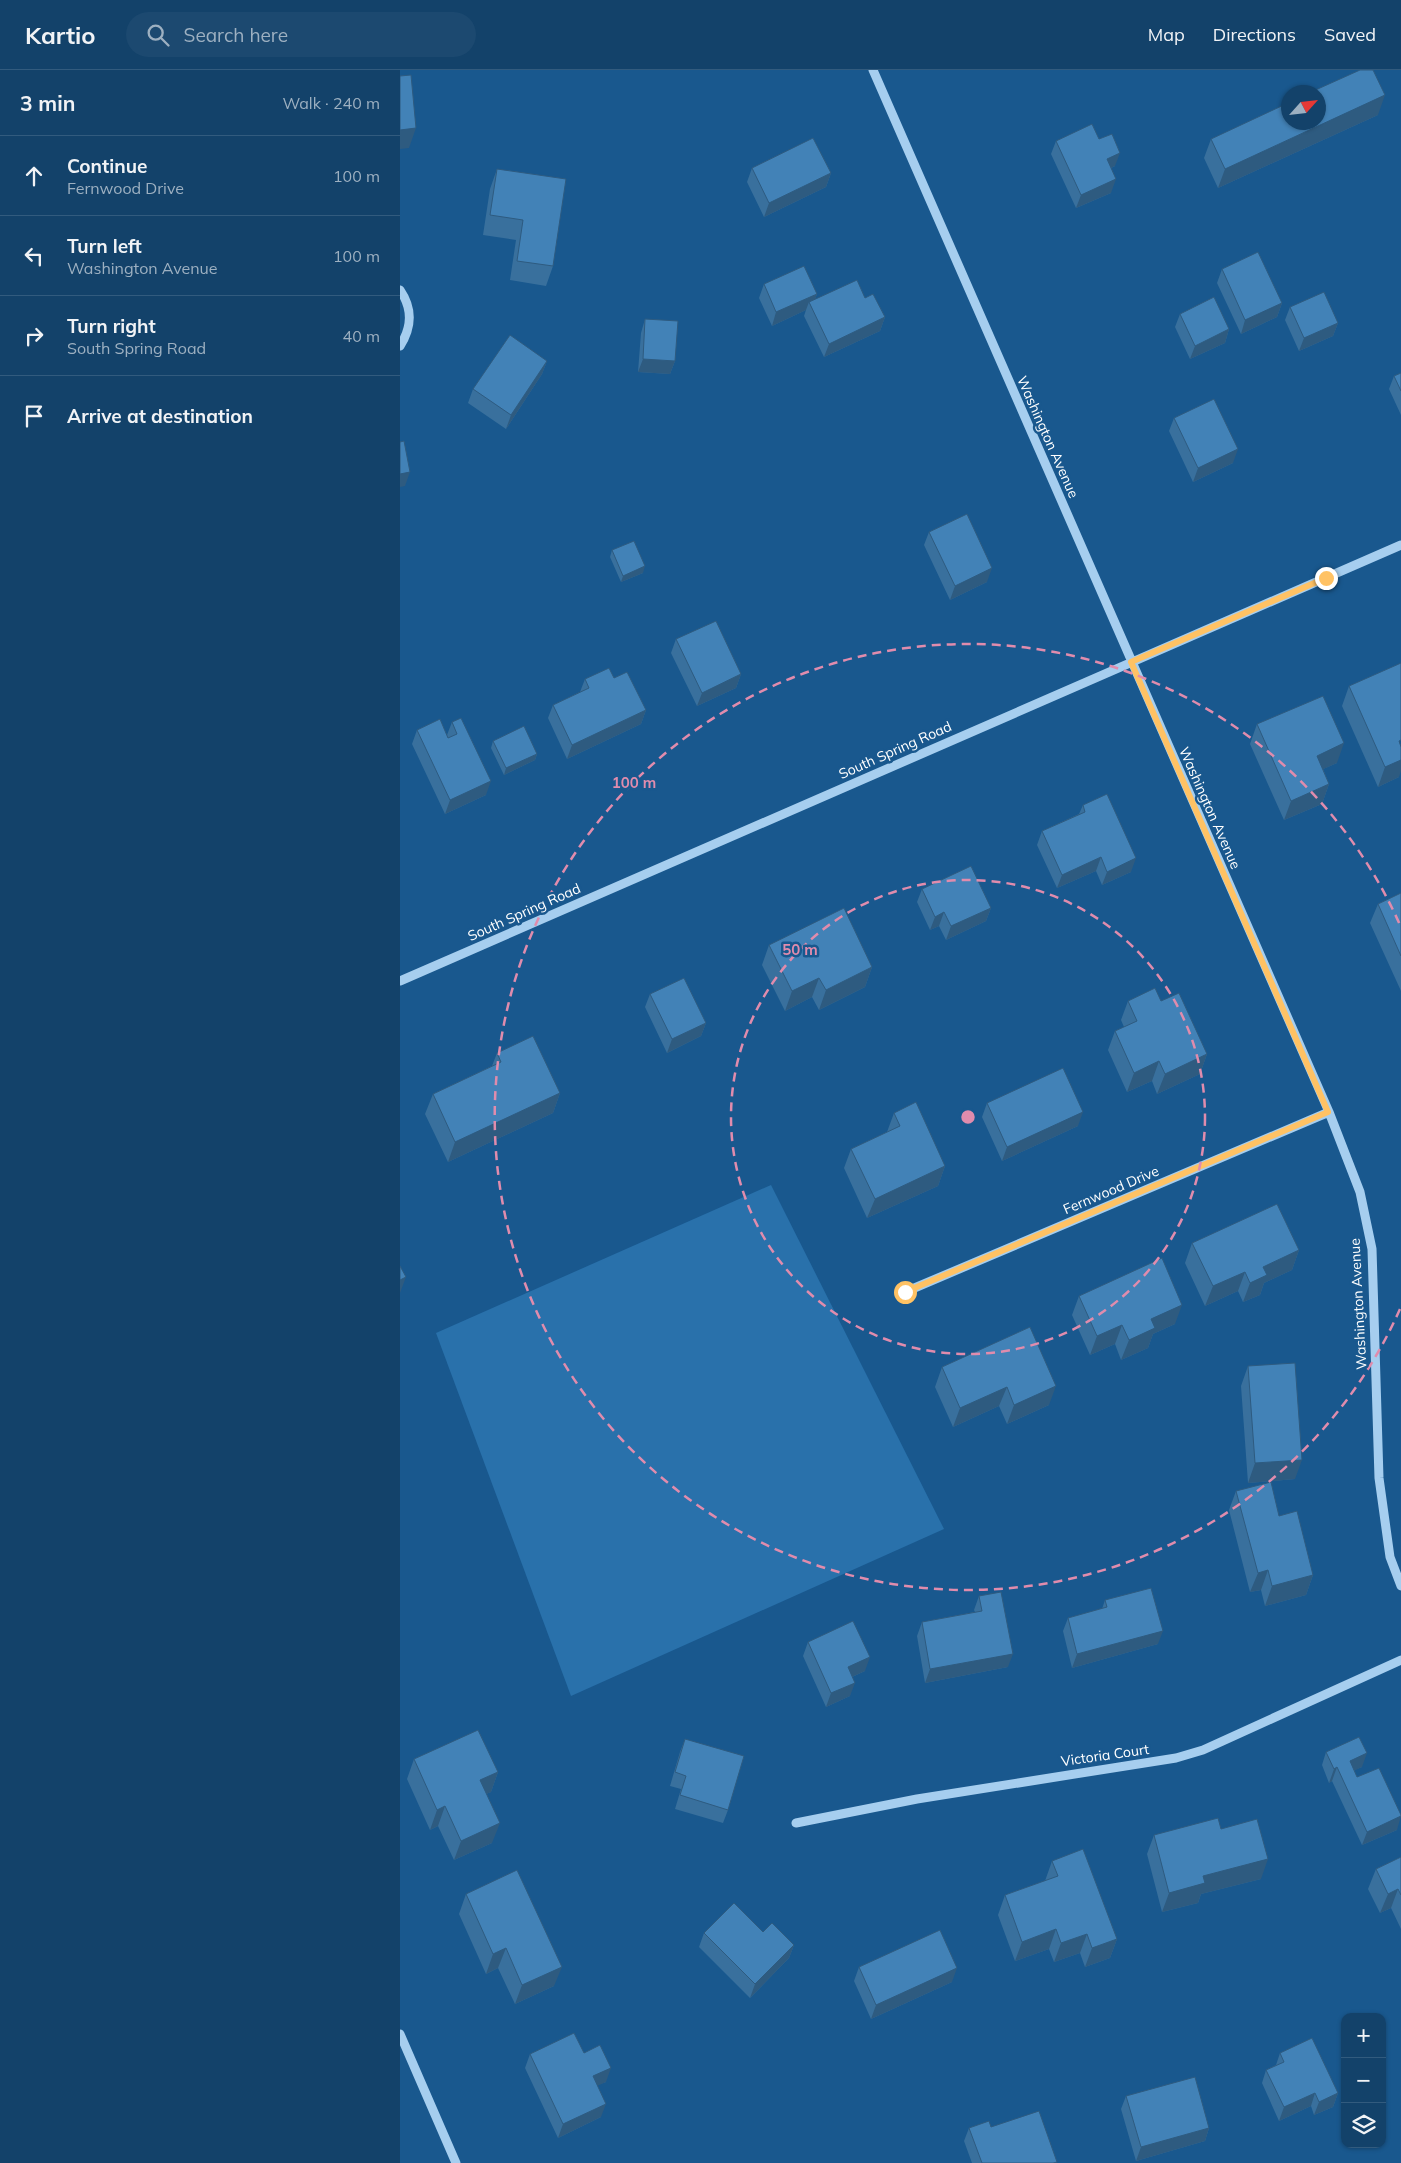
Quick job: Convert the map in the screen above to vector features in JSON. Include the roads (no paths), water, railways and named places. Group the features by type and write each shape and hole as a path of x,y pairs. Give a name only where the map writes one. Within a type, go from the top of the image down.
{"street":[{"name":"Washington Avenue","path":"873,70 1328,1112 1360,1192 1372,1249 1379,1478 1390,1558 1401,1586"},
{"path":"400,290 409,308 410,320 407,333 400,346"},
{"name":"South Spring Road","path":"400,981 1401,545"},
{"name":"Fernwood Drive","path":"905,1292 1328,1112"},
{"name":"Victoria Court","path":"796,1823 917,1799 1176,1758 1203,1750 1401,1660"},
{"path":"400,2034 456,2163"}]}
